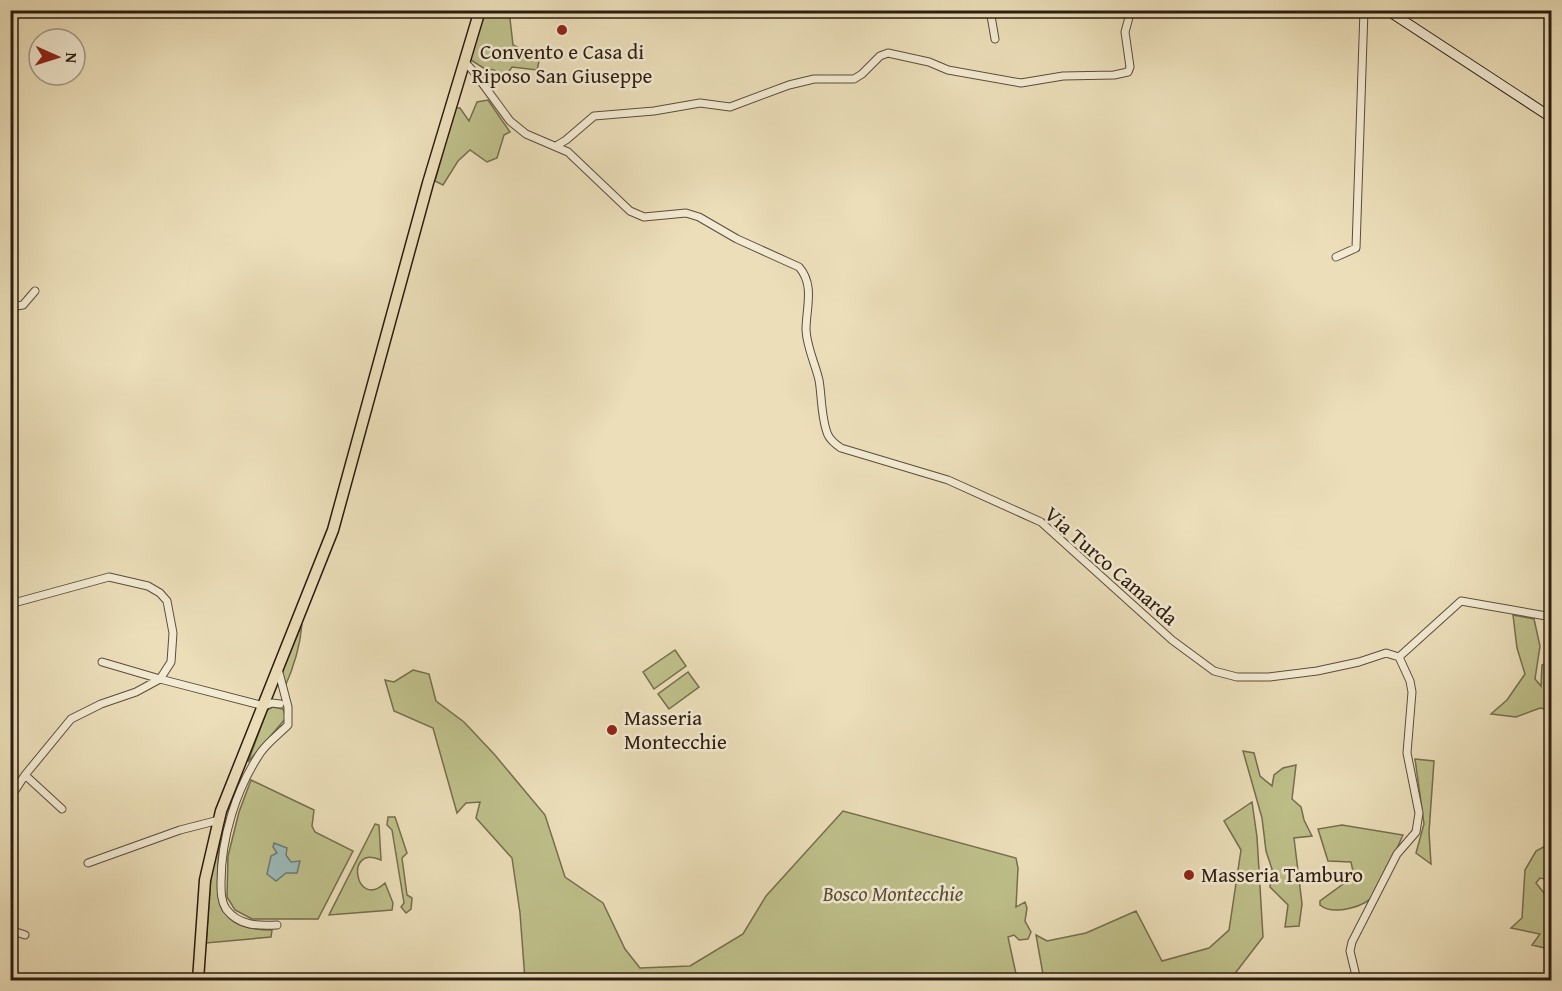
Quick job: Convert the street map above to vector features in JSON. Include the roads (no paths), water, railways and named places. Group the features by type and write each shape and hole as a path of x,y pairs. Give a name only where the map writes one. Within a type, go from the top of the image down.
{"main road":[{"path":"198,981 205,880 219,820 333,530 480,10"},
{"path":"1387,10 1551,118"}],"street":[{"path":"990,10 995,39"},
{"path":"556,146 594,116 654,111 700,103 730,107 800,82 814,79 854,79 880,56 888,53 929,62 948,70 1021,83 1063,76 1114,75 1128,72 1131,67 1125,32 1131,10"},
{"path":"1336,257 1356,248 1364,10"},
{"name":"Via Turco Camarda","path":"464,61 510,121 526,134 568,152 630,211 639,216 655,217 686,213 699,217 737,239 799,267 809,286 806,330 808,345 818,378 826,433 831,442 841,448 948,480 1041,522 1172,640 1214,671 1237,677 1269,677 1317,671 1359,662 1386,653 1399,657"},
{"path":"10,307 23,305 35,291"},
{"path":"10,604 109,577 148,586 160,593 167,601 172,633 171,662 160,680 136,692 101,704 72,719 10,798"},
{"path":"1357,981 1350,951 1352,942 1397,854 1410,841 1418,824 1419,813 1407,753 1412,692 1410,681 1399,657 1461,601 1551,617"},
{"path":"102,662 160,680 264,706 272,703 288,708"},
{"path":"277,925 246,923 236,919 226,909 221,898 221,866 228,826 243,786 262,750 288,725 288,708 278,669"},
{"path":"270,691 284,693"},
{"path":"270,691 280,704"},
{"path":"25,776 62,809"},
{"path":"88,863 180,830 219,820"},
{"path":"10,930 25,935"}],"water":[{"path":"274,843 287,848 286,855 291,862 300,861 297,873 286,873 276,881 267,874 271,856 277,853 273,847"}],"place":[{"name":"Convento e Casa di Riposo San Giuseppe","path":"562,30"},
{"name":"Masseria Montecchie","path":"612,730"},
{"name":"Masseria Tamburo","path":"1189,875"}],"park label":[{"name":"Bosco Montecchie","path":"893,894"}]}
